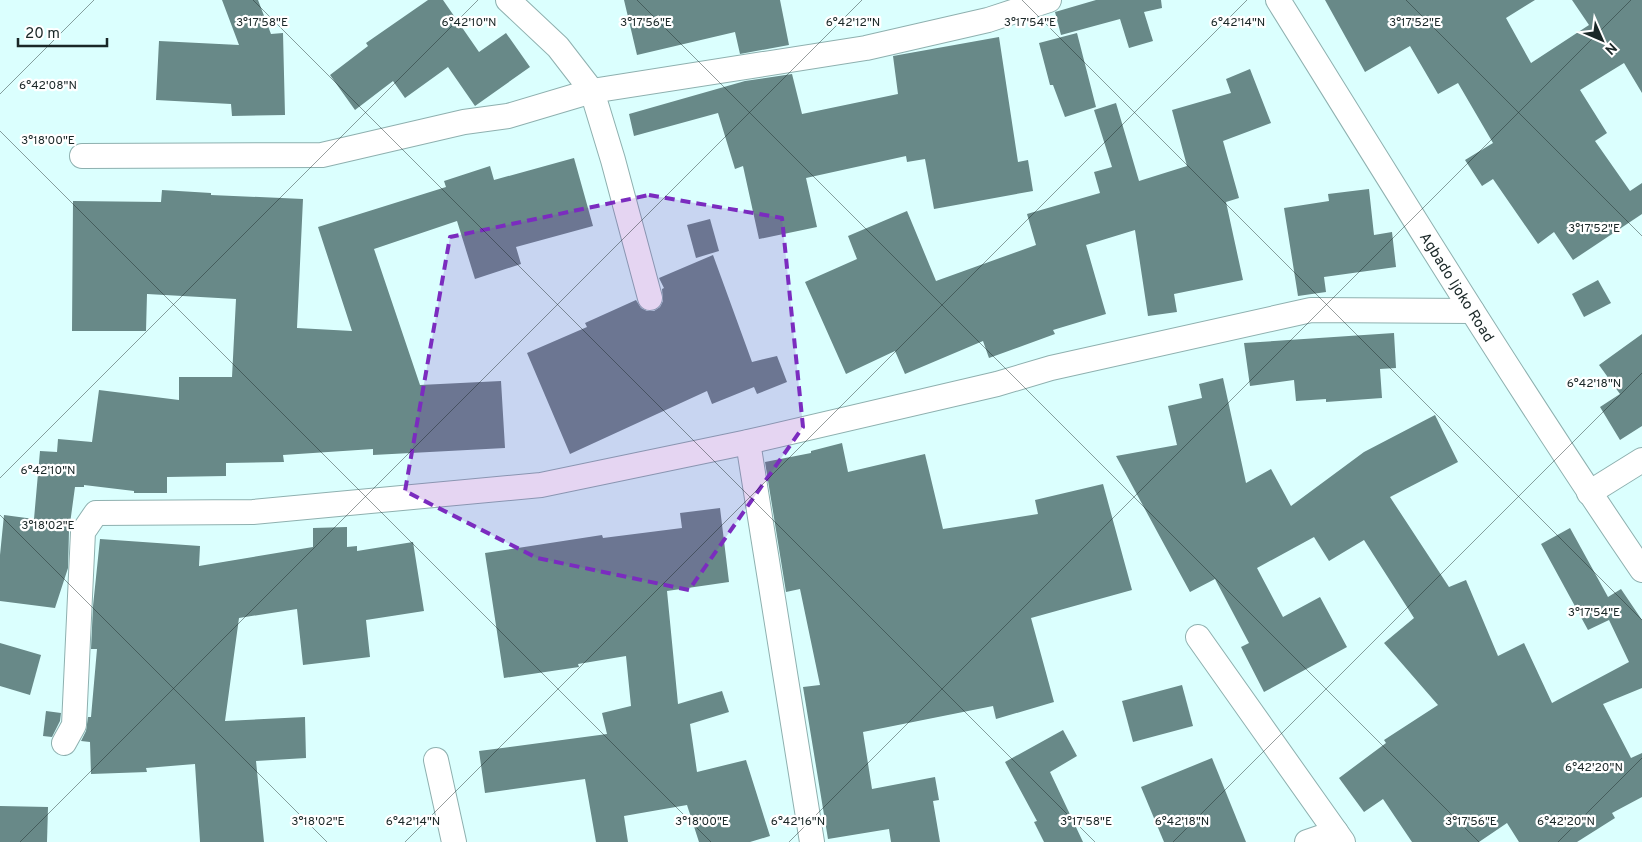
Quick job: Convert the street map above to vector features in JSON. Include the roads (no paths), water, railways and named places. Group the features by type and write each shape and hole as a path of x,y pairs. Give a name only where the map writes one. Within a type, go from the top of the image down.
{"street":[{"path":"508,0 558,47 592,91 613,160 650,298"},
{"path":"82,156 322,154 464,122 508,116 592,91 866,48 988,20 1049,0"},
{"name":"Agbado Ijoko Road","path":"1278,0 1472,311 1589,493 1642,570"},
{"path":"64,743 74,726 83,532 96,513 253,512 532,486 748,442 997,384 1051,368 1311,310 1472,311"},
{"path":"748,442 812,842"},
{"path":"1589,493 1642,460"},
{"path":"1198,637 1340,837 1307,842"},
{"path":"436,760 454,842"}]}
